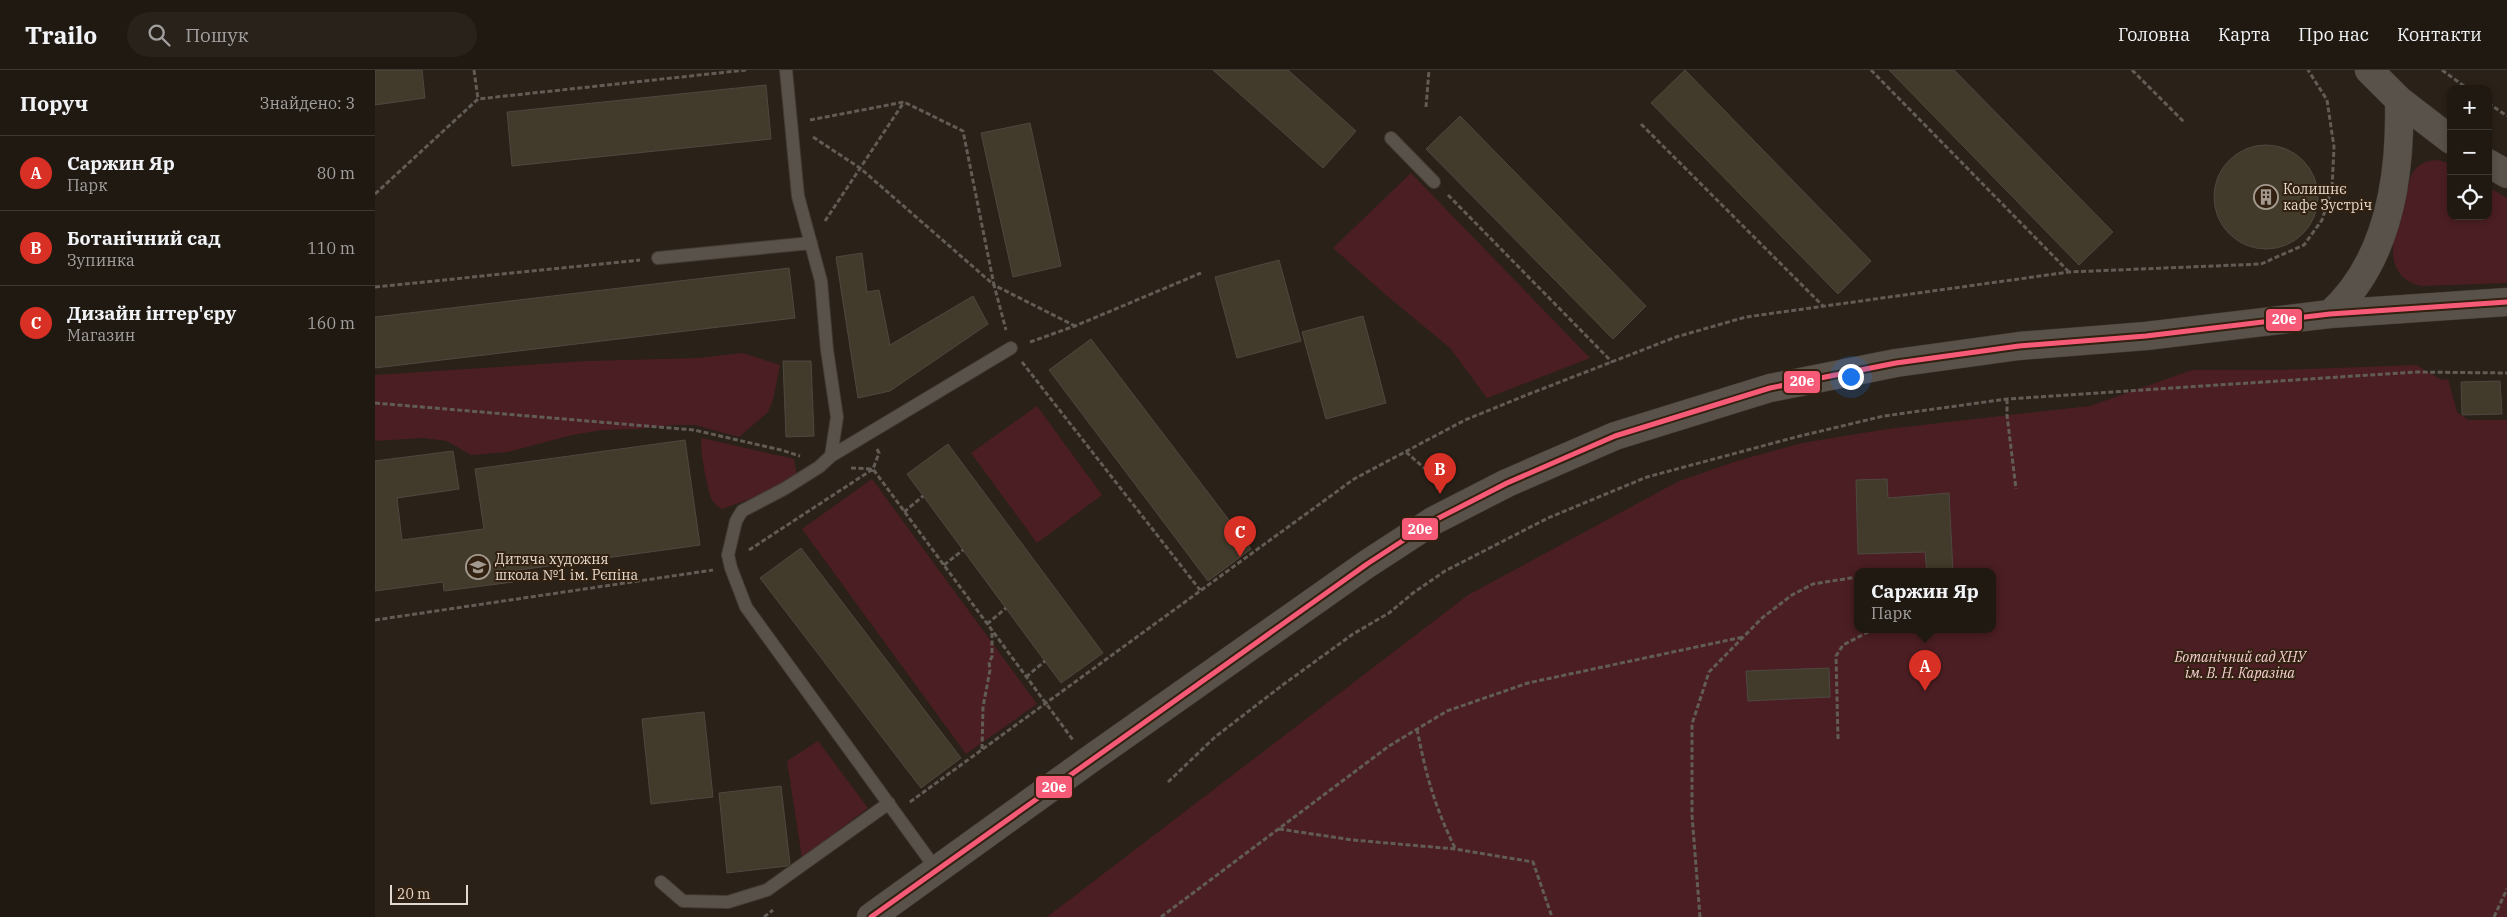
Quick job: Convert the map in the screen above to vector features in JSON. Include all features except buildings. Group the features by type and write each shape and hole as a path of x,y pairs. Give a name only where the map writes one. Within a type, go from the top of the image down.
{"street":[{"path":"2369,70 2399,100 2447,137"},
{"path":"2330,314 2349,297 2375,251 2397,172 2399,100"},
{"path":"2492,165 2507,174"},
{"path":"871,917 1089,760 1367,564 1433,521 1507,483 1615,436 1770,388 1895,363 2019,346 2146,336 2330,314 2507,302"}],"lane":[{"path":"786,70 793,123 798,196 821,281 827,350 837,417 831,456"},
{"path":"1391,138 1434,182"},
{"path":"658,258 811,243"},
{"path":"936,869 746,607 731,568 728,555 730,541 736,521 742,511 819,467 831,456 1011,348"},
{"path":"661,882 683,901 728,902 767,890 889,803"}],"path":[{"path":"474,70 478,100"},
{"path":"375,194 478,100 746,70"},
{"path":"1426,107 1429,70"},
{"path":"1871,70 2069,272"},
{"path":"2132,70 2184,122"},
{"path":"2441,70 2462,85"},
{"path":"811,243 904,102"},
{"path":"793,123 904,102 963,131 993,285 1011,348 1200,590"},
{"path":"2492,106 2507,116"},
{"path":"793,123 860,168 993,285 1075,326"},
{"path":"1641,124 1823,306"},
{"path":"1434,182 1612,362"},
{"path":"375,287 658,258"},
{"path":"1011,348 1075,326 1201,273"},
{"path":"1168,782 1215,737 1353,634 1389,614 1413,593 1445,571 1548,518 1647,477 1725,455 1884,416 2007,399 2405,372 2507,372"},
{"path":"2007,399 2007,415 2017,488"},
{"path":"375,403 694,430 781,450 812,460 819,467 873,469"},
{"path":"375,620 731,568 743,554 873,469 879,453 867,434"},
{"path":"1407,452 1431,474 1440,494"},
{"path":"873,469 1089,760"},
{"path":"904,512 923,496"},
{"path":"944,565 963,550"},
{"path":"1700,917 1692,815 1692,724 1709,672 1762,618 1799,591 1813,584 1854,577"},
{"path":"987,624 1006,608"},
{"path":"982,750 982,718 990,670 989,662 992,657 991,630"},
{"path":"1838,739 1836,656 1843,645 1867,633"},
{"path":"1161,917 1389,746 1447,711 1529,683 1743,637"},
{"path":"1026,677 1045,661"},
{"path":"1417,729 1427,780 1439,817 1455,849"},
{"path":"1279,829 1353,840 1455,849 1533,862 1553,917"},
{"path":"2494,917 2507,889"}],"green space":[{"path":"2438,160 2447,163 2447,220 2492,220 2492,189 2507,198 2507,283 2421,286 2406,279 2397,268 2393,255 2393,239 2397,222 2411,176 2421,164"},
{"path":"1411,173 1590,358 1487,398 1450,348 1333,248"},
{"path":"743,353 780,365 773,400 768,412 739,437 695,425 671,425 638,429 602,430 572,435 508,452 471,455 447,441 423,438 375,441 375,375 588,361 698,358"},
{"name":"Ботанічний сад ХНУ ім. В. Н. Каразіна","path":"2416,365 2442,380 2448,379 2457,412 2468,420 2507,420 2507,917 1047,917 1468,595 1679,481 1737,461 1802,443 1887,429 2090,406 2192,370 2279,370"},
{"path":"1037,406 1102,495 1037,543 971,453"},
{"path":"702,438 794,459 797,477 766,493 722,509 711,498 702,458"},
{"path":"872,479 1037,704 966,754 802,529"},
{"path":"818,741 868,808 802,858 787,761"}],"transit line":[{"name":"20е","path":"871,917 1367,564 1433,521 1507,483 1615,436 1770,388 1896,363 2019,346 2146,336 2330,314 2507,302"}],"place":[{"name":"Колишнє кафе Зустріч","path":"2266,197"},
{"name":"Ботанічний сад","path":"1440,494"},
{"name":"Дизайн інтер'єру","path":"1240,557"},
{"name":"Дитяча художня школа №1 ім. Рєпіна","path":"478,567"},
{"name":"Саржин Яр","path":"1925,691"}]}
